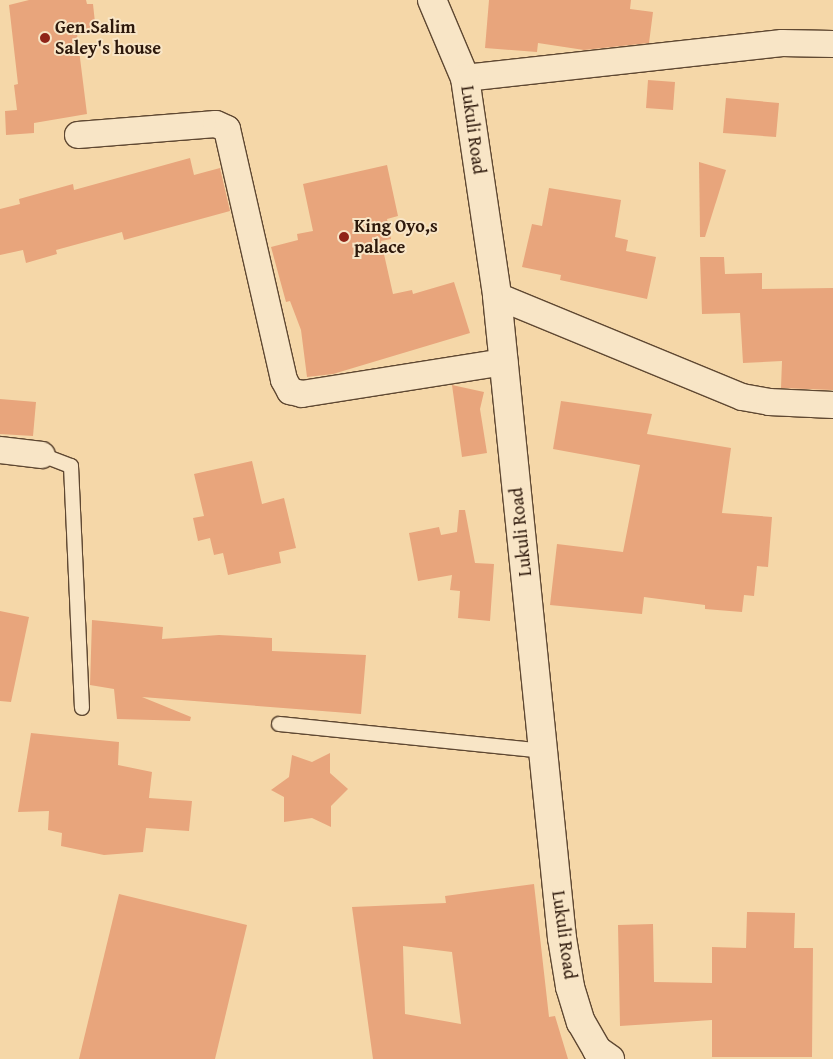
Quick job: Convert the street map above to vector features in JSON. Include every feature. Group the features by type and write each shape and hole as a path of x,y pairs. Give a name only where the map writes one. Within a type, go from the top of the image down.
{"street":[{"name":"Lukuli Road","path":"432,0 465,78 497,296 562,938 570,987 581,1022 600,1056"},
{"path":"465,78 782,43 833,44"},
{"path":"78,135 216,124 227,129 284,380 290,391 302,394 504,362"},
{"path":"497,296 742,397 769,402 833,405"},
{"path":"0,450 42,455"}],"lane":[{"path":"42,455 71,466 82,708"},
{"path":"279,724 543,751"}],"building":[{"path":"29,0 86,0 87,4 93,4 96,32 77,34 87,114 34,123 34,133 6,135 5,111 17,110 14,85 18,84 9,5"},
{"path":"489,0 631,0 630,9 653,12 649,43 584,50 538,43 537,52 485,48"},
{"path":"648,80 675,82 673,110 646,108"},
{"path":"726,98 779,103 776,137 723,133"},
{"path":"190,158 194,175 220,168 230,211 124,240 122,232 56,250 57,254 26,263 23,250 0,255 0,209 20,204 19,199 73,184 74,190"},
{"path":"699,162 726,170 705,237 700,237"},
{"path":"387,165 398,216 387,219 391,239 381,241 393,294 412,290 413,294 454,282 470,333 333,374 307,377 301,330 290,301 286,302 271,247 298,240 297,234 313,231 303,184"},
{"path":"549,188 621,200 615,237 628,240 626,251 656,257 647,299 560,280 561,275 522,267 532,224 542,226"},
{"path":"700,257 724,257 725,274 762,273 762,289 833,288 833,390 781,388 782,361 743,363 740,313 702,314"},
{"path":"452,385 484,392 480,409 487,453 462,457"},
{"path":"0,399 36,402 33,436 0,434"},
{"path":"561,401 652,414 647,434 731,448 722,513 772,517 768,567 757,566 754,596 744,595 742,612 705,609 705,605 644,597 642,614 550,605 557,544 623,552 640,465 553,449"},
{"path":"252,461 262,504 284,498 296,548 279,552 281,563 228,575 223,553 214,555 210,538 198,541 193,518 204,516 194,474"},
{"path":"459,510 465,510 475,563 494,564 490,621 458,618 460,591 450,590 452,575 418,581 409,533 439,527 441,535 457,532"},
{"path":"0,611 29,617 11,702 0,701"},
{"path":"92,620 163,627 162,639 219,635 272,638 272,651 366,655 361,714 142,697 191,717 190,721 117,719 114,689 90,685"},
{"path":"31,733 119,742 118,765 152,772 149,798 192,801 189,831 146,828 143,852 104,855 61,846 62,833 48,830 49,811 18,812"},
{"path":"330,753 330,773 348,789 331,806 331,827 312,818 284,822 284,797 271,790 289,777 292,755 312,762"},
{"path":"534,884 549,1017 555,1016 568,1059 373,1059 352,907 446,903 445,896","holes":["403,946 452,952 461,1024 405,1014"]},
{"path":"119,894 247,925 215,1059 79,1059"},
{"path":"747,912 795,913 794,948 813,948 812,1057 712,1057 712,1020 620,1026 618,925 653,924 654,982 712,983 712,947 746,948"}],"place":[{"name":"Gen.Salim Saley's house","path":"45,38"},
{"name":"King Oyo,s palace","path":"344,237"}]}
